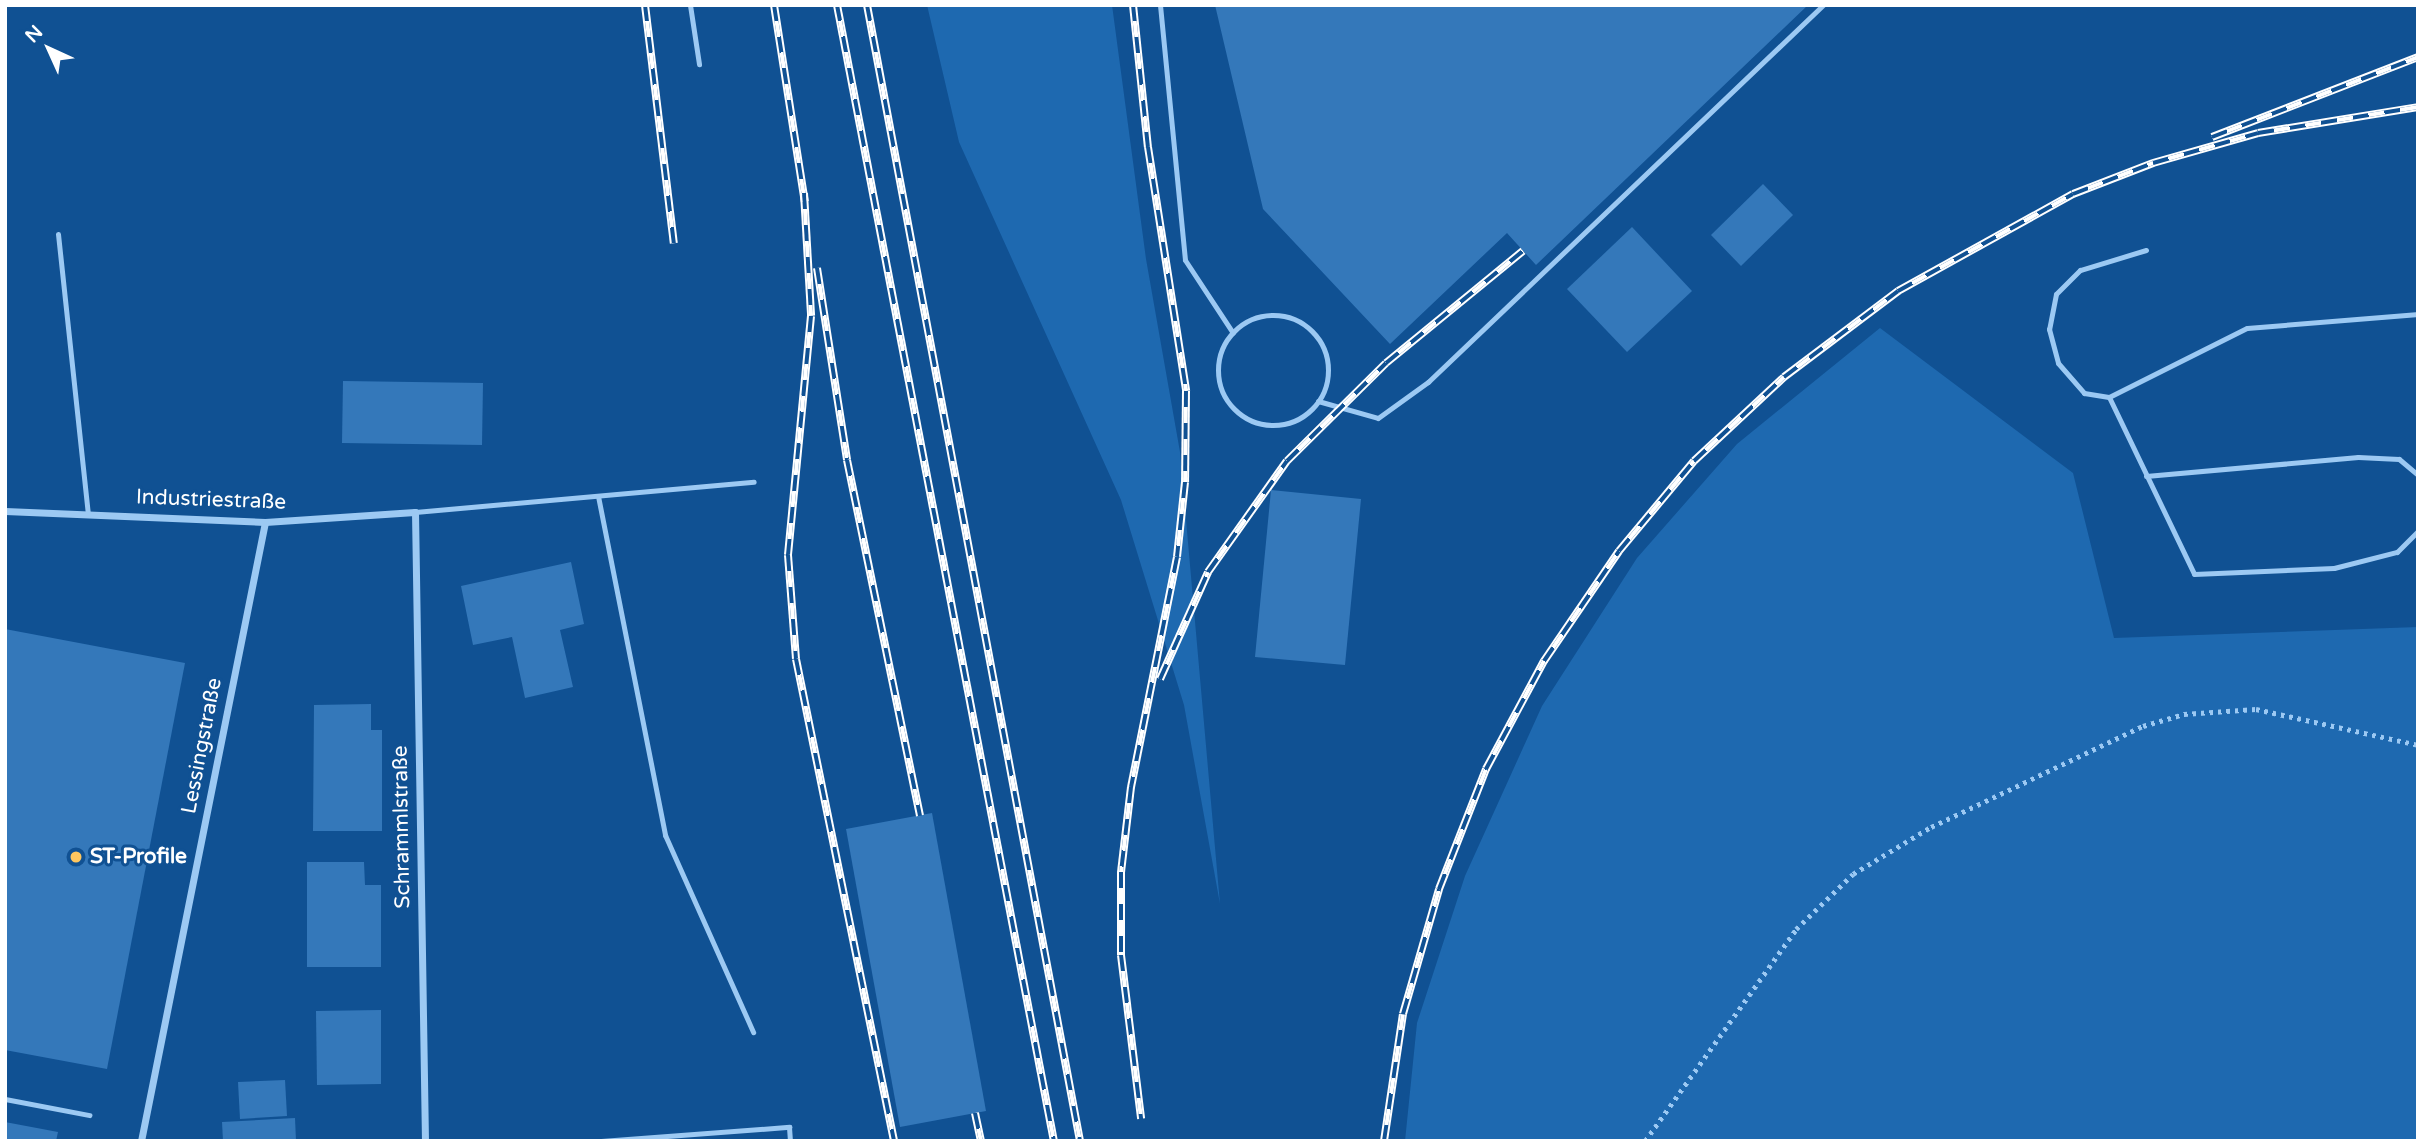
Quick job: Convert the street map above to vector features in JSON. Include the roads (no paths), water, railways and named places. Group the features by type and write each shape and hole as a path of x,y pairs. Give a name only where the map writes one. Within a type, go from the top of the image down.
{"street":[{"name":"Industriestraße","path":"5,511 265,522 415,512"},
{"name":"Schrammlstraße","path":"415,512 425,1141"},
{"name":"Lessingstraße","path":"141,1141 265,522"}],"lane":[{"path":"690,5 699,64"},
{"path":"1160,5 1185,260 1233,333"},
{"path":"1318,401 1378,418 1428,382 1823,5"},
{"path":"58,234 88,513"},
{"path":"2146,250 2080,270 2056,294 2049,329 2058,363 2084,393 2109,397 2247,328 2418,314"},
{"path":"1274,314 1308,326 1327,356 1328,374 1318,401 1299,418 1282,424 1246,418 1222,391 1218,373 1220,354 1233,333 1256,317 1274,314"},
{"path":"2109,397 2194,574 2334,568 2397,552 2418,531"},
{"path":"2146,476 2358,457 2399,459 2418,475"},
{"path":"415,512 754,482"},
{"path":"598,496 665,835 753,1032"},
{"path":"5,1098 89,1115"},
{"path":"601,1141 789,1127 790,1141"}],"railway":[{"path":"645,5 674,243"},
{"path":"774,5 805,202"},
{"path":"837,5 1054,1141"},
{"path":"867,5 1080,1141"},
{"path":"1133,5 1148,147 1186,391 1185,482 1177,557 1131,787 1121,872 1121,955 1141,1119"},
{"path":"2212,137 2418,57"},
{"path":"1384,1141 1403,1014 1439,889 1486,769 1544,661 1619,551 1694,461 1784,377 1898,291 2073,194 2153,163 2258,133 2418,107"},
{"path":"804,193 811,316 788,555 796,659 894,1141"},
{"path":"1160,679 1208,572 1287,461 1386,363 1523,251"},
{"path":"817,268 847,460 920,816"},
{"path":"975,1113 981,1141"}],"place":[{"name":"ST-Profile","path":"76,857"}]}
